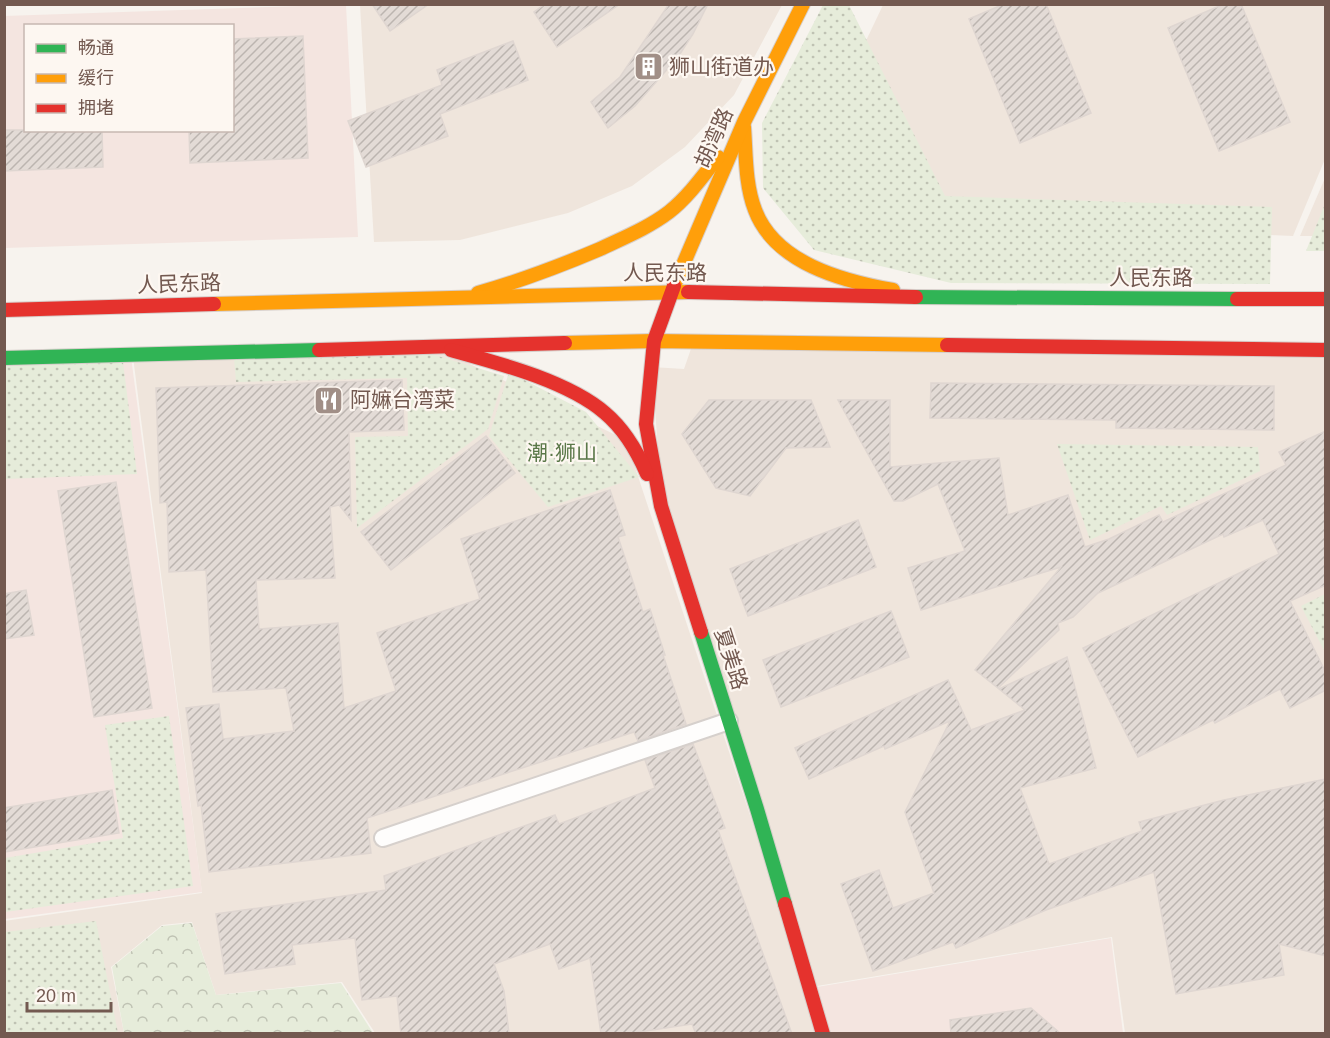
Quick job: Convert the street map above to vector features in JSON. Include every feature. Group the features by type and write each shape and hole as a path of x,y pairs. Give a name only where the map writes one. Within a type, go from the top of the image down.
{"main road":[{"name":"胡湾路","path":"671,292 744,122 803,4"},
{"path":"744,122 750,192 754,209 771,239 779,246 810,266 854,280 884,288 947,298"},
{"path":"460,298 559,267 627,237 655,220 678,204 744,122"},
{"name":"人民东路","path":"4,310 671,292 947,298 1326,299"},
{"name":"夏美路","path":"671,292 654,341 646,424 661,506 757,809 823,1034"},
{"path":"4,358 654,341 1326,350"},
{"path":"437,347 512,367 572,393 599,408 628,439 645,467 661,506"}],"lane":[{"path":"383,838 729,721"}],"shaded area":[{"path":"346,5 358,237 5,248 4,16"},
{"path":"360,5 782,5 734,95 685,147 632,186 568,213 460,240 374,242"},
{"path":"883,5 1325,5 1325,159 1293,236 863,217 823,131"},
{"path":"1325,178 1325,236 1300,236"},
{"path":"693,343 1325,350 1325,1033 1125,1033 1112,937 811,987 662,506 652,367 684,369"},
{"path":"437,348 626,440 822,1033 375,1033 342,982 216,995 192,922 162,925 111,967 124,1033 5,1033 4,921 202,893 133,357"},
{"path":"131,357 202,892 5,919 4,361"},
{"path":"1111,938 1123,1033 824,1033 811,988"}],"green space":[{"path":"823,5 849,5 945,196 1272,207 1270,284 951,283 814,250 763,188 762,123"},
{"path":"1325,204 1325,251 1306,251"},
{"path":"431,354 504,376 488,429 357,528 355,437 408,436 407,378 236,382 234,358"},
{"path":"123,362 137,474 5,479 4,366"},
{"name":"潮·狮山","path":"509,372 586,412 639,477 548,507 489,436"},
{"path":"1057,444 1258,447 1260,471 1167,515 1161,506 1090,540"},
{"path":"1325,594 1325,652 1301,606"},
{"path":"169,716 193,886 5,912 5,858 123,838 105,725"},
{"path":"96,921 118,1033 5,1033 5,932"},
{"path":"192,923 216,995 341,983 373,1033 124,1033 112,967 162,926"}],"building":[{"path":"372,4 429,4 390,31"},
{"path":"545,4 620,4 557,47 534,12"},
{"name":"狮山街道办","path":"669,4 708,4 678,57 635,106 608,128 591,102 620,77"},
{"path":"1004,4 1046,4 1091,113 1020,143 969,19"},
{"path":"1224,4 1241,4 1290,122 1219,151 1168,28"},
{"path":"303,36 308,158 190,163 189,132 234,132 234,39"},
{"path":"513,41 528,80 440,114 448,136 366,167 348,121 442,85 437,70"},
{"path":"4,130 102,132 103,167 4,171"},
{"path":"402,380 404,430 349,432 351,520 339,505 330,507 335,578 256,580 259,629 338,623 344,708 396,691 377,633 480,599 461,539 610,490 625,535 618,537 643,612 650,609 686,724 638,741 634,732 367,818 371,853 209,872 186,708 219,704 223,739 294,731 286,688 213,692 206,570 169,572 167,502 160,503 156,388"},
{"path":"931,383 1274,386 1274,430 1116,428 1116,420 930,418"},
{"path":"709,400 811,400 830,447 786,448 750,496 716,488 682,434"},
{"path":"838,400 890,400 890,467 999,458 1008,515 1068,495 1085,547 1109,539 1159,515 1163,522 1286,465 1279,452 1326,431 1326,585 1290,601 1326,673 1326,690 1290,708 1280,689 1215,723 1213,720 1138,757 1083,648 1279,554 1263,520 1224,537 1223,534 1098,593 1073,617 1058,623 1059,630 998,688 975,670 1061,567 921,610 908,568 965,551 938,484 903,501 894,501"},
{"path":"486,436 515,473 391,570 361,532"},
{"path":"116,482 152,708 94,717 58,491"},
{"path":"858,520 876,567 748,616 730,569"},
{"path":"26,590 34,635 4,639 4,594"},
{"path":"891,611 909,657 781,707 763,660"},
{"path":"1067,657 1096,768 1020,788 1049,864 1142,831 1139,822 1224,800 1326,779 1326,956 1279,944 1284,975 1176,994 1154,872 1046,910 956,948 953,942 873,971 841,884 879,870 893,908 934,893 905,812 950,721 885,749 884,746 809,779 795,748 948,680 971,730 1025,710 999,689"},
{"path":"693,744 725,828 718,830 792,1034 696,1034 692,1024 626,1034 601,1034 590,958 559,969 550,944 494,964 504,991 509,1034 401,1034 397,996 362,1000 355,938 292,945 295,964 225,974 216,914 386,890 384,876 555,815 559,824 655,788 645,760"},
{"path":"112,790 119,833 4,852 4,808"},
{"path":"1031,1008 1061,1034 951,1034 950,1020"}],"traffic: fast":[{"path":"916,297 1237,299"},
{"path":"4,358 319,350"},
{"path":"701,632 785,904"}],"traffic: slow":[{"path":"674,286 744,122 803,4"},
{"path":"744,127 749,190 755,210 765,228 778,244 794,256 832,275 893,290"},
{"path":"478,293 570,261 653,223 683,200 718,157"},
{"path":"214,304 688,292"},
{"path":"565,343 654,341 947,345"}],"traffic: jam":[{"path":"674,286 654,341 646,424 661,506 701,632"},
{"path":"688,292 916,297"},
{"path":"1237,299 1326,299"},
{"path":"4,310 214,304"},
{"path":"319,350 565,343"},
{"path":"947,345 1326,350"},
{"path":"451,350 532,374 572,391 590,402 612,419 624,433 647,474"},
{"path":"785,904 823,1034"}],"place":[{"name":"狮山街道办","path":"648,67"},
{"name":"阿嫲台湾菜","path":"329,400"}]}
